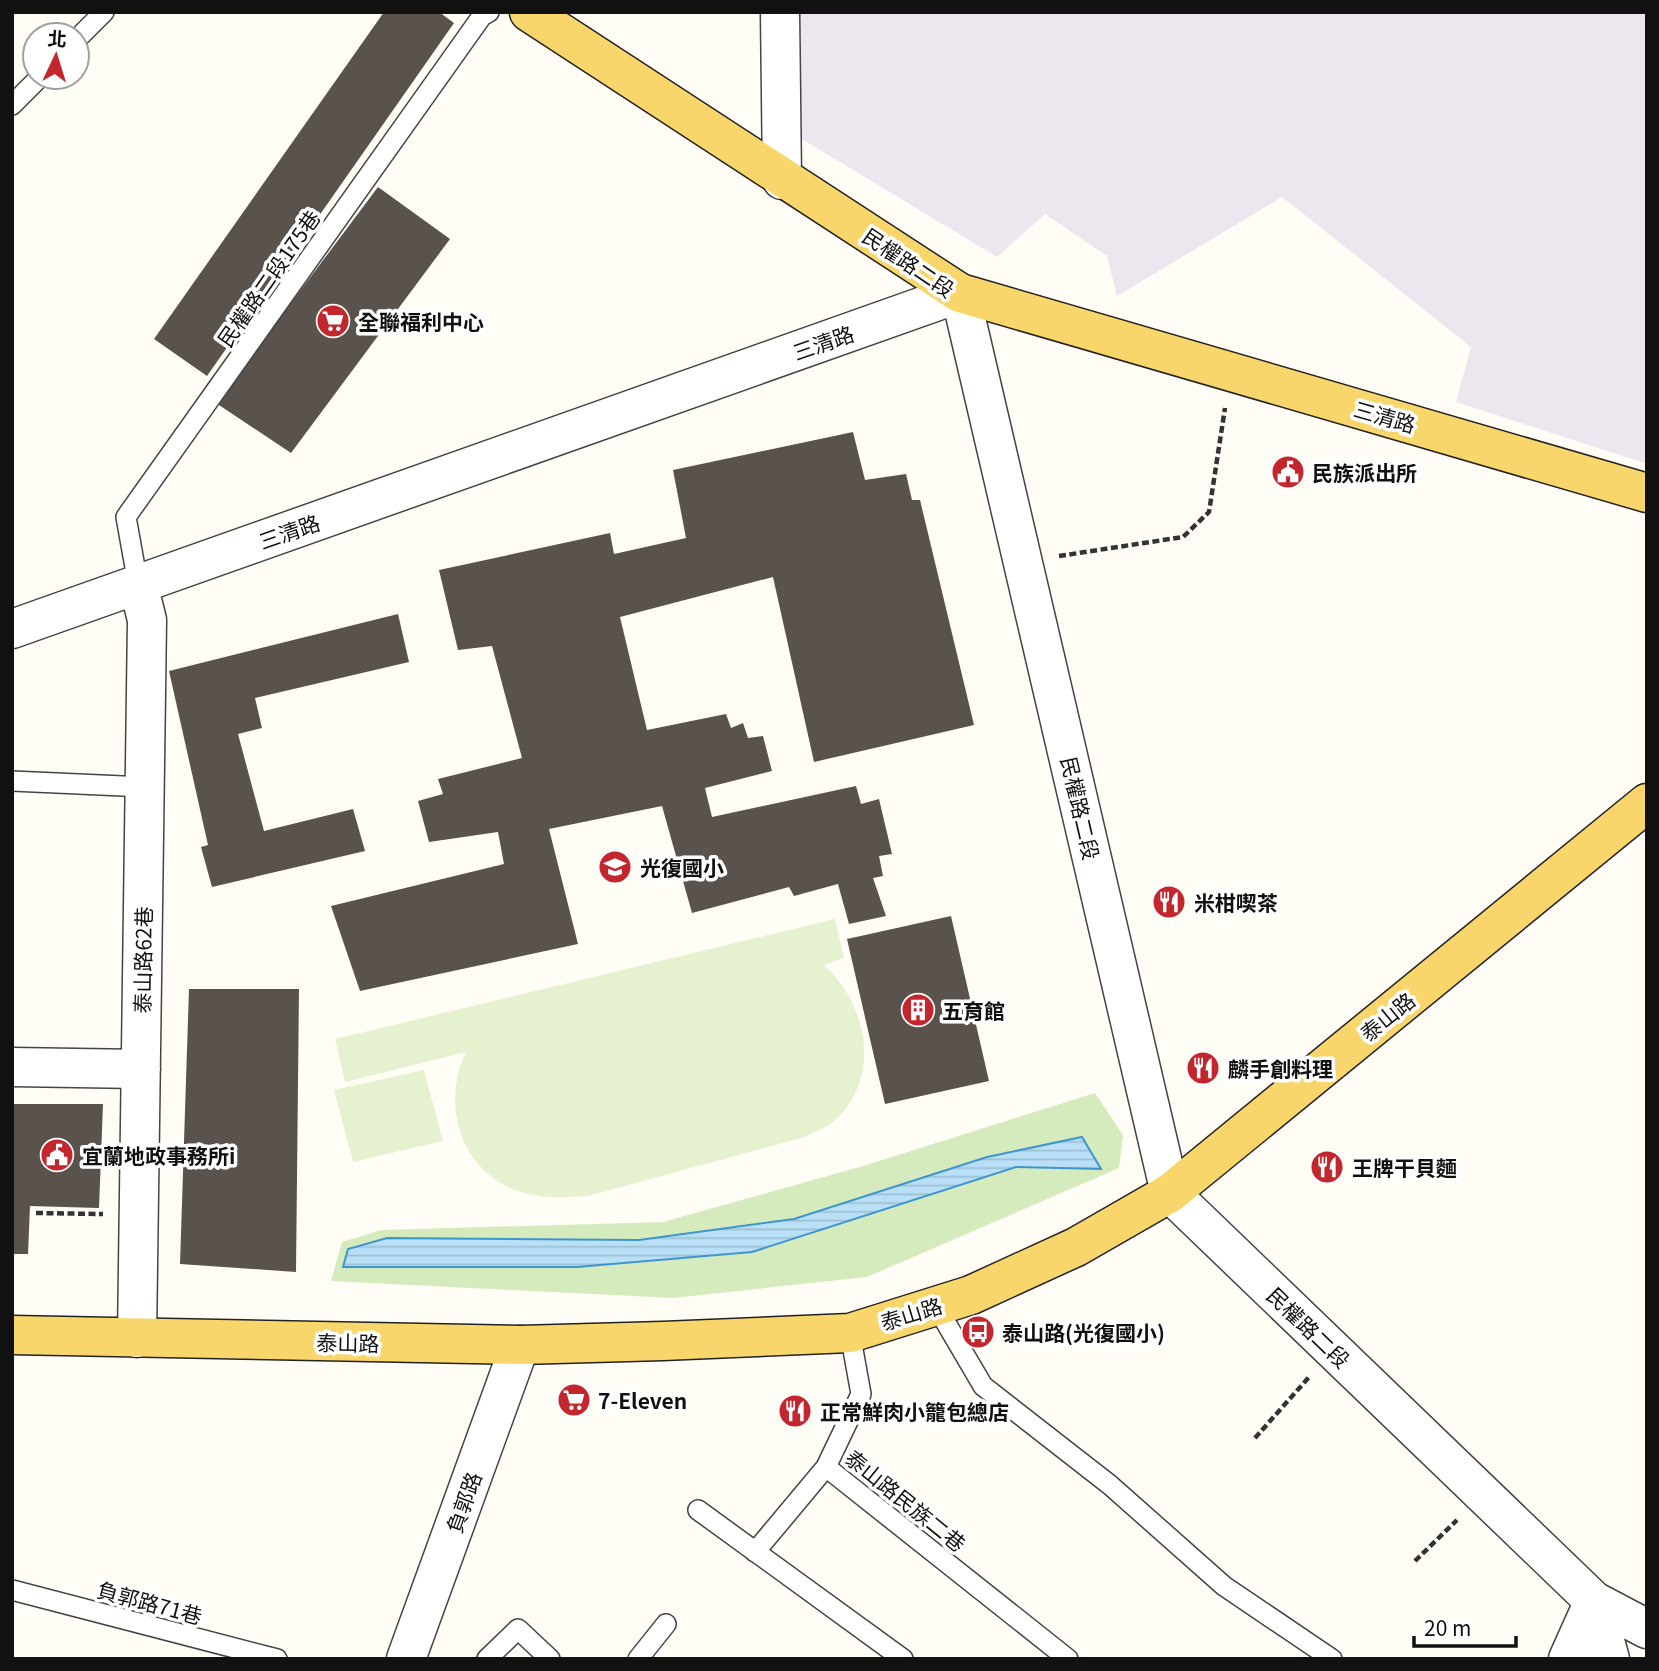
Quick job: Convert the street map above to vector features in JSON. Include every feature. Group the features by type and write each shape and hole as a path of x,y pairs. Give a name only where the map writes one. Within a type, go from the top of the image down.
{"main road":[{"name":"民權路二段","path":"529,12 782,180 960,293"},
{"name":"三清路","path":"960,293 1647,493"},
{"name":"泰山路","path":"12,1335 520,1345 850,1333 971,1295 1076,1247 1170,1193 1647,803"}],"street":[{"path":"780,12 782,180"},
{"name":"三清路","path":"12,629 960,293"},
{"name":"民權路二段","path":"960,293 1170,1193 1594,1601 1647,1629"},
{"name":"泰山路62巷","path":"137,1338 147,620 138,584"},
{"path":"12,1067 141,1069"},
{"name":"負郭路","path":"406,1659 520,1345"},
{"path":"1568,1659 1594,1601"},
{"path":"1594,1601 1610,1659"}],"lane":[{"path":"91,25 104,12"},
{"name":"民權路二段175巷","path":"138,584 126,517 482,16 489,12"},
{"path":"12,105 26,91"},
{"path":"12,782 145,787"},
{"path":"936,1306 983,1386 1110,1485 1224,1586 1332,1659"},
{"name":"泰山路民族二巷","path":"850,1333 861,1394 826,1466 1068,1659"},
{"path":"755,1552 826,1466"},
{"path":"698,1510 903,1659"},
{"name":"負郭路71巷","path":"12,1590 277,1659"},
{"path":"638,1659 666,1624"},
{"path":"487,1659 518,1629 550,1659"}],"path":[{"path":"1023,561 1183,537 1209,513 1231,371"},
{"path":"1255,1438 1333,1350"},
{"path":"1415,1561 1483,1494"}],"shaded area":[{"path":"799,12 1647,12 1647,464 1456,402 1471,347 1282,197 1117,296 1107,256 1045,214 997,257 800,138"}],"green space":[{"path":"835,919 844,958 824,965 839,982 860,1021 864,1064 859,1085 849,1105 833,1122 805,1137 588,1196 543,1197 506,1186 487,1173 462,1138 455,1095 458,1073 466,1052 345,1082 335,1039"},
{"path":"424,1070 443,1141 353,1162 334,1090"},
{"path":"1095,1093 1123,1135 1119,1168 867,1277 673,1298 331,1281 342,1242 381,1230 663,1222 863,1166"}],"water":[{"path":"1082,1137 1101,1169 1016,1167 752,1252 577,1267 343,1267 348,1249 387,1238 639,1240 794,1219 987,1157"}],"building":[{"path":"384,12 439,12 454,23 207,376 154,339"},
{"name":"全聯福利中心","path":"378,187 450,239 291,453 216,403"},
{"path":"853,432 865,480 906,474 912,500 920,500 974,725 814,762 773,577 620,617 647,730 726,714 731,728 743,723 748,738 763,736 772,771 705,788 712,817 856,786 861,804 879,799 892,854 879,856 883,876 873,878 886,916 849,924 838,884 794,896 789,887 692,913 662,806 549,829 578,944 360,991 331,906 504,864 498,832 429,842 418,801 443,794 438,779 522,758 492,646 458,650 439,570 610,533 614,554 686,538 673,470"},
{"path":"398,614 409,662 255,698 262,728 238,734 264,831 353,809 365,851 212,887 201,847 208,845 169,671"},
{"name":"五育館","path":"951,916 989,1081 885,1104 847,939"},
{"path":"189,989 299,989 296,1272 180,1264"},
{"name":"宜蘭地政事務所i","path":"12,1104 103,1104 99,1208 30,1206 28,1254 12,1254"}],"place":[{"name":"全聯福利中心","path":"333,321"},
{"name":"民族派出所","path":"1288,472"},
{"name":"光復國小","path":"615,867"},
{"name":"米柑喫茶","path":"1169,902"},
{"name":"五育館","path":"918,1010"},
{"name":"麟手創料理","path":"1203,1068"},
{"name":"宜蘭地政事務所i","path":"57,1155"},
{"name":"王牌干貝麵","path":"1327,1167"},
{"name":"泰山路(光復國小)","path":"978,1332"},
{"name":"7-Eleven","path":"574,1400"},
{"name":"正常鮮肉小籠包總店","path":"795,1411"}]}
